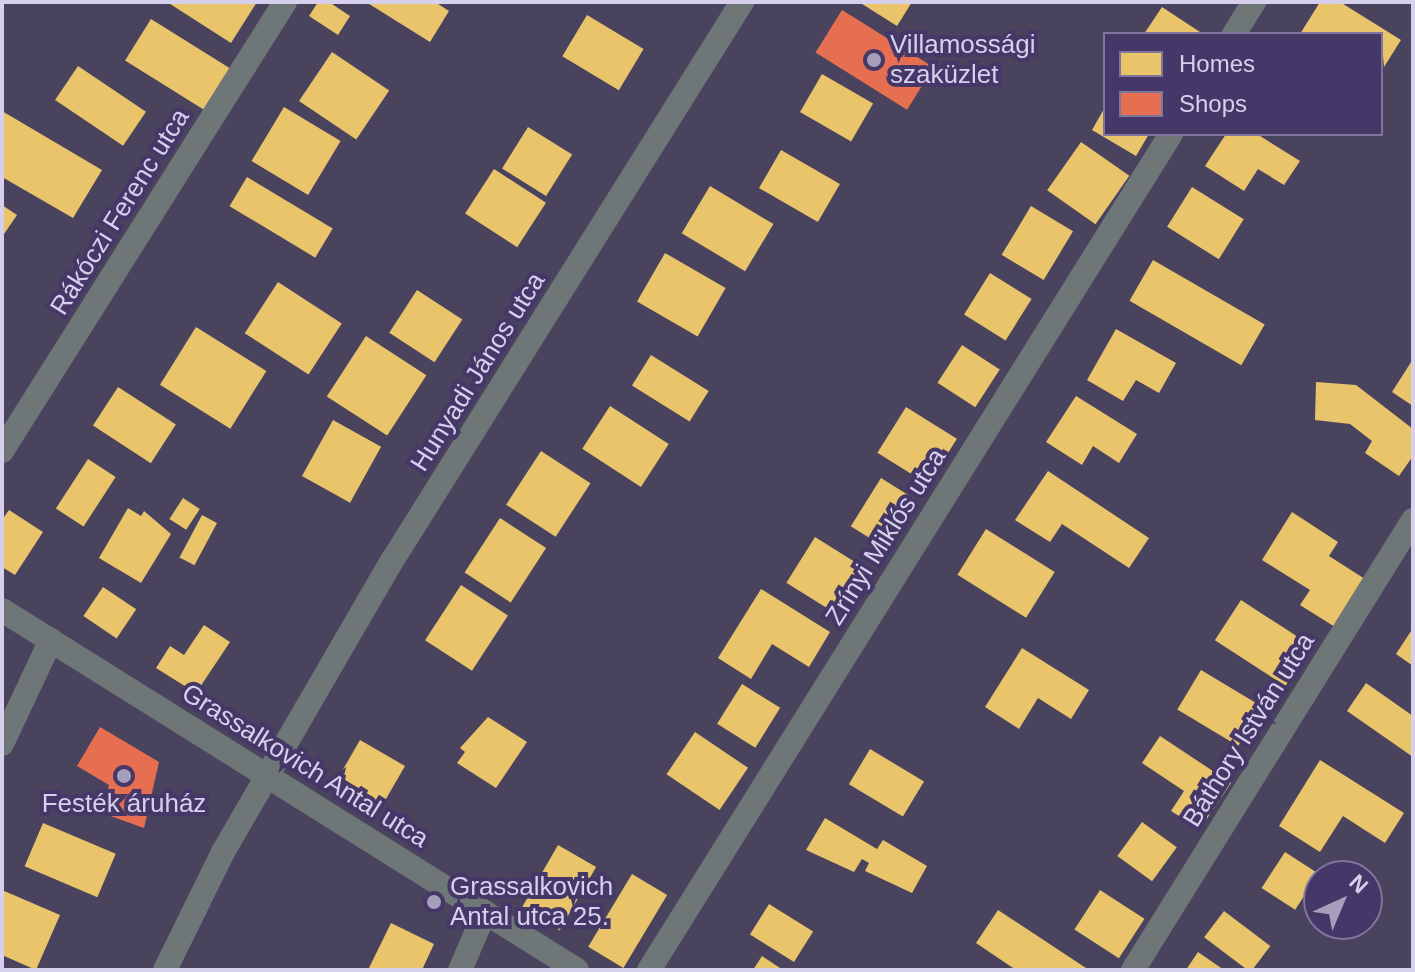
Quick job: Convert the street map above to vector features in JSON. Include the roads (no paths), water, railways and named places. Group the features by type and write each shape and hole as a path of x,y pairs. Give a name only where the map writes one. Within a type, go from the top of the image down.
{"street":[{"name":"Rákóczi Ferenc utca","path":"2,451 285,2"},
{"name":"Hunyadi János utca","path":"165,970 267,775 392,561 742,2"},
{"path":"1235,32 1254,2"},
{"name":"Zrínyi Miklós utca","path":"649,970 1170,136"},
{"name":"Báthory István utca","path":"1133,970 1413,520"},
{"name":"Grassalkovich Antal utca","path":"2,610 577,970"},
{"path":"2,744 51,640"},
{"path":"460,970 485,912"}],"place":[{"name":"Villamossági szaküzlet","path":"874,60"},
{"name":"Festék áruház","path":"124,776"},
{"name":"Grassalkovich Antal utca 25.","path":"434,902"}]}
